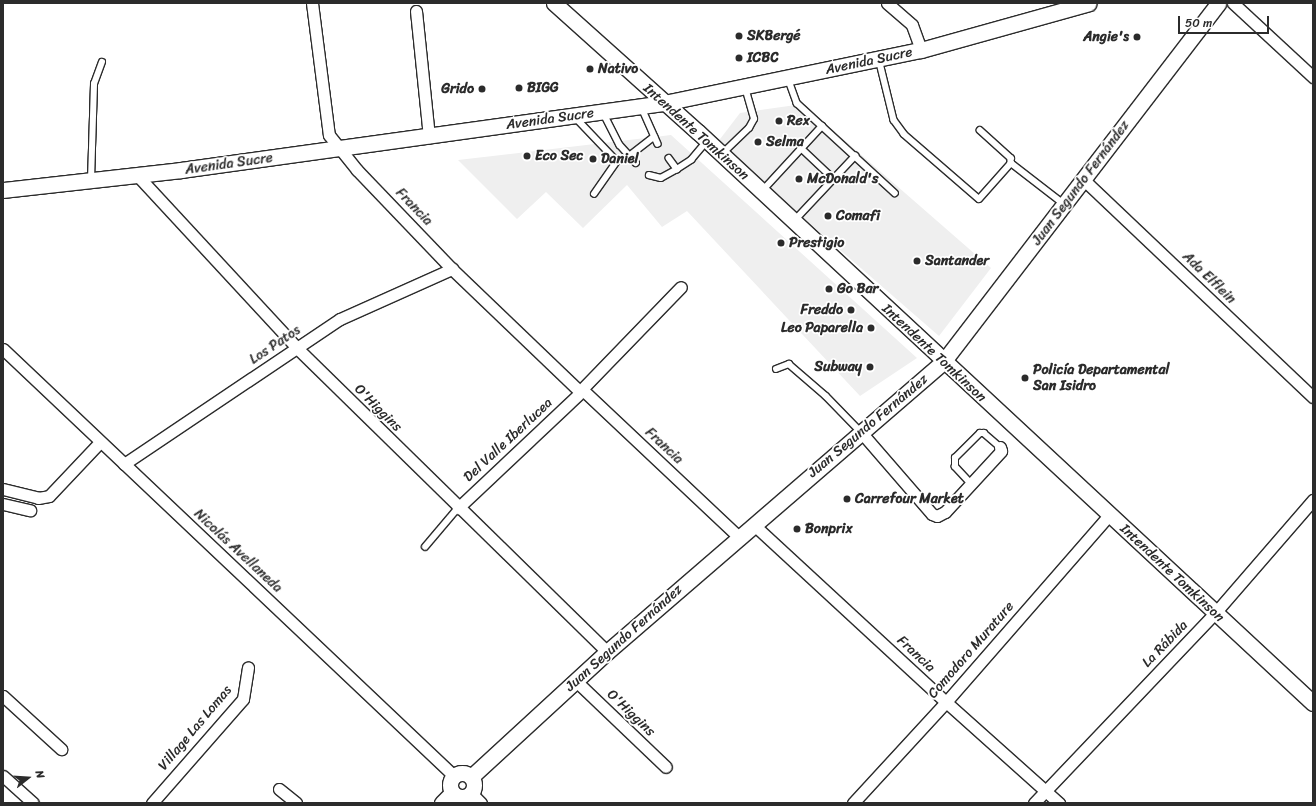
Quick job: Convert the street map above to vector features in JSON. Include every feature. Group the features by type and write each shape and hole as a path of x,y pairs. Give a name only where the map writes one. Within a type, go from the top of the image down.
{"main road":[{"name":"Intendente Tomkinson","path":"556,3 1313,703"},
{"name":"Avenida Sucre","path":"3,190 137,176 429,137 664,103 921,50 1089,3"},
{"name":"Juan Segundo Fernández","path":"1205,19 1211,3"},
{"name":"Juan Segundo Fernández","path":"471,777 607,652 860,431 943,362 1084,180 1218,3"},
{"path":"466,773 471,777 476,798 447,798 450,781 453,776 466,773"}],"street":[{"name":"Francia","path":"312,3 329,135 338,149 452,269 739,537"},
{"path":"888,3 912,25 921,50"},
{"path":"1233,3 1313,77"},
{"path":"416,11 429,137"},
{"name":"O'Higgins","path":"137,176 298,349 458,508 607,652"},
{"name":"Ada Elflein","path":"1084,180 1313,397"},
{"name":"Los Patos","path":"124,464 298,349 340,319 452,269"},
{"name":"Del Valle Iberlucea","path":"458,508 581,391 681,287"},
{"name":"Nicolás Avellaneda","path":"3,349 453,776"},
{"path":"860,431 932,514 937,516 945,512 1001,451 1000,447"},
{"path":"3,489 38,498 49,496 100,442"},
{"name":"La Rábida","path":"1034,803 1215,613 1313,500"},
{"path":"3,504 30,510"},
{"name":"Comodoro Murature","path":"853,803 946,702 1109,515"},
{"name":"Francia","path":"754,525 946,702 1059,803"},
{"name":"Village Las Lomas","path":"152,803 243,699 248,667"},
{"name":"O'Higgins","path":"576,681 666,767"},
{"path":"3,696 61,749"},
{"path":"3,776 33,803"},
{"path":"279,789 296,803"}],"lane":[{"path":"879,59 894,120 904,134 979,199 1012,163"},
{"path":"91,180 94,84 102,62"},
{"path":"788,78 797,103 896,194"},
{"path":"721,154 749,128 754,119 745,87"},
{"path":"642,106 658,144"},
{"path":"603,112 628,157 636,164"},
{"path":"575,116 616,161"},
{"path":"761,191 822,126"},
{"path":"980,130 1011,158 1012,163 1065,204"},
{"path":"594,194 616,161 628,157 654,137"},
{"path":"648,176 661,178 677,169 691,160 707,141"},
{"path":"801,148 834,179"},
{"path":"793,222 855,156"},
{"path":"669,158 677,169"},
{"path":"776,369 789,364 826,396 860,431"},
{"path":"970,483 955,467 955,458 980,433 984,433 1000,447"},
{"path":"425,547 458,508"}],"shaded area":[{"path":"803,104 991,268 939,336 717,143 740,113"},
{"path":"671,135 917,358 860,396 687,211 662,227 627,185 583,228 546,192 517,219 458,160"}],"place":[{"name":"SKBergé","path":"739,36"},
{"name":"Angie's","path":"1137,37"},
{"name":"ICBC","path":"739,58"},
{"name":"Nativo","path":"590,69"},
{"name":"BIGG","path":"519,88"},
{"name":"Grido","path":"482,89"},
{"name":"Rex","path":"779,121"},
{"name":"Selma","path":"758,142"},
{"name":"Eco Sec","path":"527,156"},
{"name":"Daniel","path":"593,159"},
{"name":"McDonald's","path":"799,179"},
{"name":"Comafi","path":"828,216"},
{"name":"Prestigio","path":"781,243"},
{"name":"Santander","path":"917,261"},
{"name":"Go Bar","path":"829,289"},
{"name":"Freddo","path":"851,310"},
{"name":"Leo Paparella","path":"871,328"},
{"name":"Subway","path":"870,367"},
{"name":"Policía Departamental San Isidro","path":"1025,378"},
{"name":"Carrefour Market","path":"847,499"},
{"name":"Bonprix","path":"797,529"}]}
